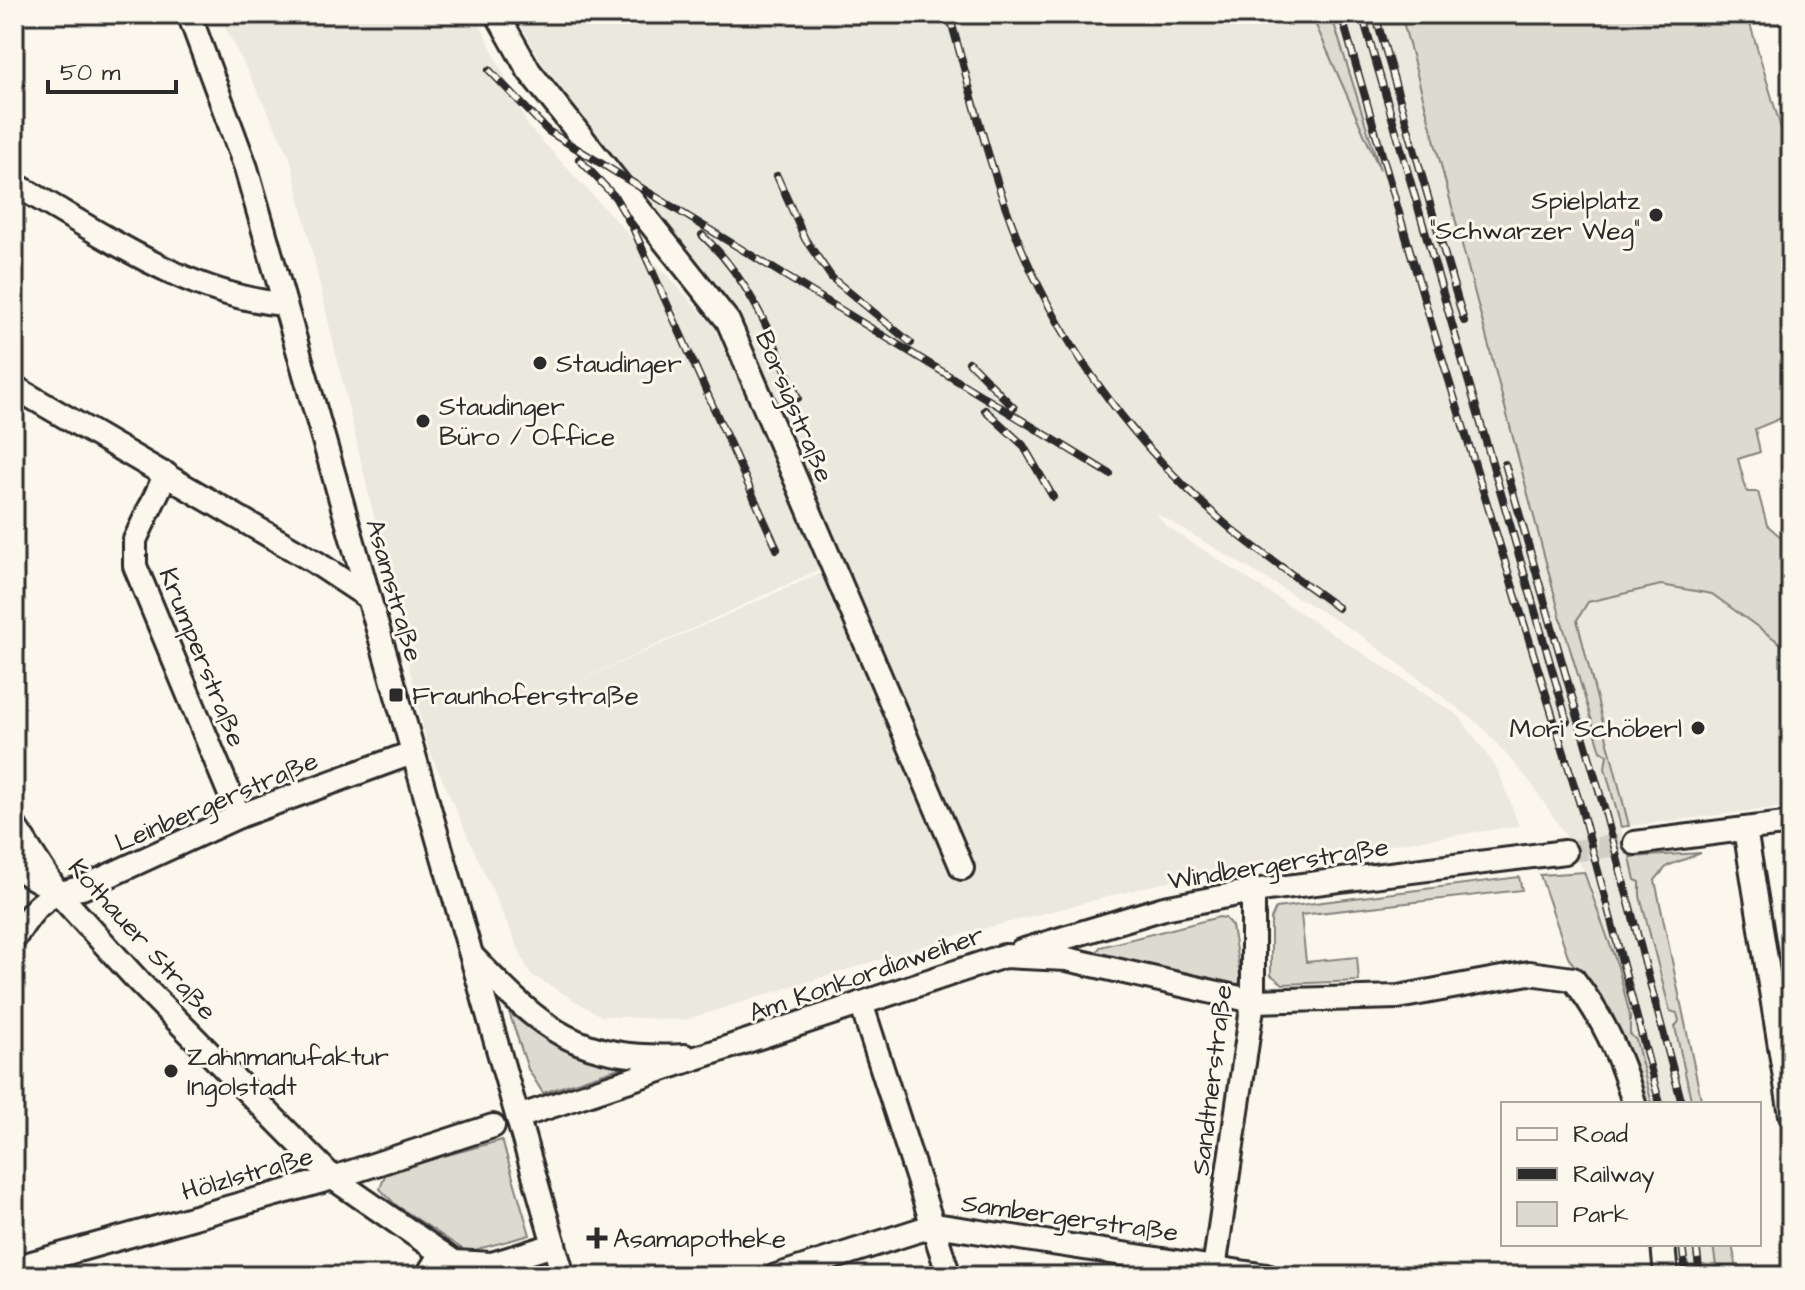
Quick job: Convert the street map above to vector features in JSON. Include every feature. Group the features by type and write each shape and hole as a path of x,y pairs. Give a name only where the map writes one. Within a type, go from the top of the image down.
{"street":[{"name":"Borsigstraße","path":"497,14 529,71 728,321 962,868"},
{"name":"Asamstraße","path":"189,15 246,168 563,1276"},
{"path":"14,184 198,286 243,300 284,304"},
{"path":"14,387 315,562 368,597"},
{"name":"Krumperstraße","path":"166,474 135,540 135,566 239,816"},
{"name":"Leinbergerstraße","path":"14,939 34,908 57,892 82,888 239,816 412,753"},
{"path":"1635,843 1791,823"},
{"name":"Kothauer Straße","path":"14,825 57,892 140,983 333,1178 454,1262 482,1265 554,1245"},
{"path":"1745,829 1791,1115"},
{"name":"Windbergerstraße","path":"1004,956 1164,908 1253,891 1565,852"},
{"path":"14,867 57,892"},
{"name":"Sandtnerstraße","path":"1213,1271 1253,1001 1253,891"},
{"path":"471,955 529,1015 569,1039 623,1056 714,1054"},
{"name":"Am Konkordiaweiher","path":"518,1117 1004,956 1067,959 1253,1001 1398,997 1529,973 1573,979 1603,1024 1625,1072 1633,1102"},
{"path":"861,1003 949,1276"},
{"name":"Hölzlstraße","path":"14,1268 333,1178 493,1126"},
{"name":"Sambergerstraße","path":"776,1276 935,1225 1213,1271 1267,1276"},
{"path":"1663,1246 1666,1276"},
{"path":"427,1276 441,1253"}],"shaded area":[{"path":"219,14 475,14 528,126 713,325 829,565 564,688 834,567 736,314 544,66 514,14 1401,14 1561,619 1601,751 1607,755 1605,769 1635,880 1640,882 1640,896 1670,1010 1677,1013 1679,1021 1675,1028 1692,1102 1652,1102 1636,1040 1630,1034 1630,1016 1618,967 1592,887 1563,831 1528,779 1479,724 1359,634 1156,513 1165,525 1459,716 1498,770 1519,826 1208,871 955,936 685,1020 601,1016 530,974 428,748 290,157"},
{"name":"Mori Schöberl","path":"1661,585 1712,594 1791,651 1791,806 1629,826 1577,620 1588,602"},
{"path":"1674,1246 1713,1246 1717,1274 1721,1276 1677,1276"}],"green space":[{"path":"1311,14 1331,14 1380,170"},
{"path":"1401,14 1747,14 1791,162 1791,414 1755,429 1760,452 1738,459 1747,492 1758,492 1767,525 1791,546 1791,651 1712,594 1661,585 1588,602 1577,620 1629,826 1621,827 1605,768 1607,755 1601,751 1561,619"},
{"path":"1701,853 1667,866 1655,880 1702,1102 1692,1102 1675,1027 1679,1021 1677,1013 1670,1011 1640,896 1640,882 1635,880 1630,857"},
{"path":"1584,872 1618,967 1630,1016 1630,1034 1636,1040 1652,1102 1647,1102 1611,1010 1569,959 1540,875"},
{"path":"1519,877 1522,890 1301,915 1306,962 1357,957 1359,981 1283,984 1271,975 1271,919 1276,908"},
{"path":"1225,918 1232,926 1241,981 1235,987 1097,952 1100,947"},
{"path":"509,1012 562,1047 622,1067 543,1093 528,1069"},
{"path":"502,1140 530,1235 467,1252 396,1205 380,1189 385,1175 397,1169"},
{"path":"1713,1246 1732,1246 1738,1276 1717,1274"}],"tunnel":[{"path":"1565,852 1635,843"}],"railway":[{"path":"949,14 1010,219 1039,287 1083,363 1137,434 1197,499 1230,528 1338,608"},
{"path":"1341,14 1430,319 1582,811 1659,1102"},
{"path":"1362,14 1567,721"},
{"path":"1375,14 1464,321"},
{"path":"489,70 548,131 1110,474"},
{"path":"579,159 615,197 633,228 777,549"},
{"path":"777,176 805,239 832,278 911,343"},
{"path":"702,235 734,271 759,311 798,398"},
{"path":"969,362 1014,408"},
{"path":"985,410 1023,445 1053,497"},
{"path":"1505,464 1604,808 1681,1102"},
{"path":"1682,1246 1686,1276"},
{"path":"1696,1246 1700,1276"}],"place":[{"name":"Spielplatz \"Schwarzer Weg\"","path":"1656,215"},
{"name":"Staudinger","path":"540,363"},
{"name":"Staudinger Büro / Office","path":"423,421"},
{"name":"Fraunhoferstraße","path":"396,695"},
{"name":"Mori Schöberl","path":"1698,728"},
{"name":"Zahnmanufaktur Ingolstadt","path":"171,1071"},
{"name":"Asamapotheke","path":"597,1238"}]}
